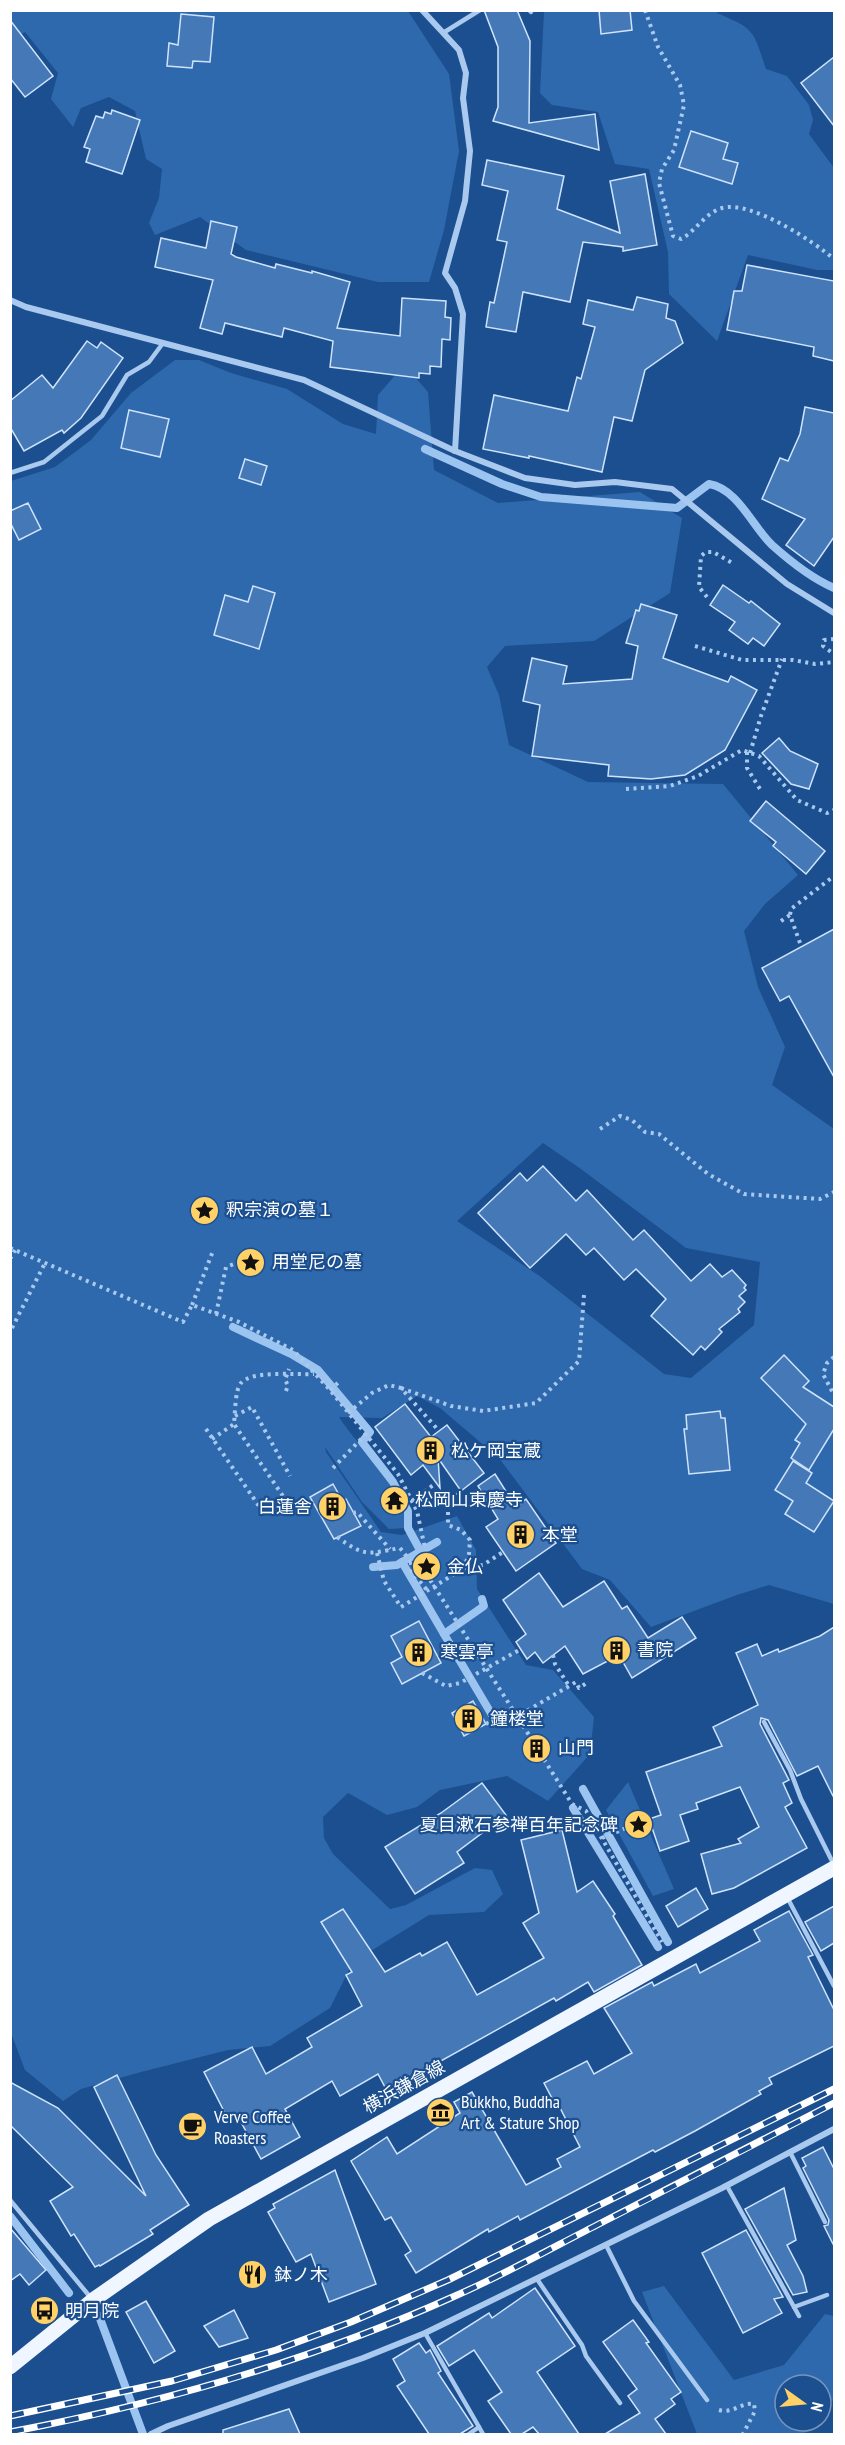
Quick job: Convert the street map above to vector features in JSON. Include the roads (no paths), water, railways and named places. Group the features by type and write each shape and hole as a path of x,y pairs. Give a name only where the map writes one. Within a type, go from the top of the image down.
{"main road":[{"name":"横浜鎌倉線","path":"10,2367 93,2300 209,2219 834,1867"}],"street":[{"path":"422,10 459,50 466,73 463,98 470,151 465,201 446,273 455,288 464,314 455,451"},
{"path":"10,300 26,307 304,380 455,451 525,478 575,485 615,482 672,489 787,584 834,612"},
{"path":"154,2433 363,2358 425,2333 727,2186 834,2129"}],"lane":[{"path":"443,33 480,10"},
{"path":"10,473 44,462 102,416 127,375 149,362 163,343"},
{"path":"764,1722 790,1770 834,1867"},
{"path":"786,1895 834,1986"},
{"path":"789,2152 825,2222"},
{"path":"727,2186 799,2316"},
{"path":"10,2200 93,2300"},
{"path":"606,2244 634,2301 707,2400"},
{"path":"537,2279 582,2345 586,2356 620,2403"},
{"path":"794,2307 826,2295"},
{"path":"425,2333 483,2434"},
{"path":"469,2434 479,2427"}],"waterway":[{"path":"425,449 502,484 541,497 677,508 709,484 719,487 736,500 772,545 809,574 834,588"},
{"path":"233,1327 293,1355 318,1370 370,1432 362,1442 393,1482 408,1511 408,1528 421,1552"},
{"path":"373,1567 397,1565 437,1542"},
{"path":"402,1562 444,1634"},
{"path":"482,1599 484,1606 444,1634 492,1715"},
{"path":"583,1789 668,1942"},
{"path":"573,1808 658,1947"},
{"path":"10,2216 69,2293"},
{"path":"99,2316 143,2434"}],"railway":[{"path":"10,2416 172,2381 276,2350 351,2322 448,2280 834,2089"},
{"path":"10,2432 124,2408 237,2377 292,2360 401,2319 509,2271 834,2103"}],"place":[{"name":"釈宗演の墓１","path":"205,1210"},
{"name":"用堂尼の墓","path":"251,1262"},
{"name":"松ケ岡宝蔵","path":"430,1451"},
{"name":"松岡山東慶寺","path":"394,1500"},
{"name":"白蓮舎","path":"333,1507"},
{"name":"本堂","path":"521,1535"},
{"name":"金仏","path":"426,1567"},
{"name":"書院","path":"616,1650"},
{"name":"寒雲亭","path":"419,1652"},
{"name":"鐘楼堂","path":"469,1719"},
{"name":"山門","path":"537,1748"},
{"name":"夏目漱石参禅百年記念碑","path":"639,1825"},
{"name":"Bukkho, Buddha Art & Stature Shop","path":"440,2112"},
{"name":"Verve Coffee Roasters","path":"193,2127"},
{"name":"鉢ノ木","path":"253,2275"},
{"name":"明月院","path":"44,2311"}]}
